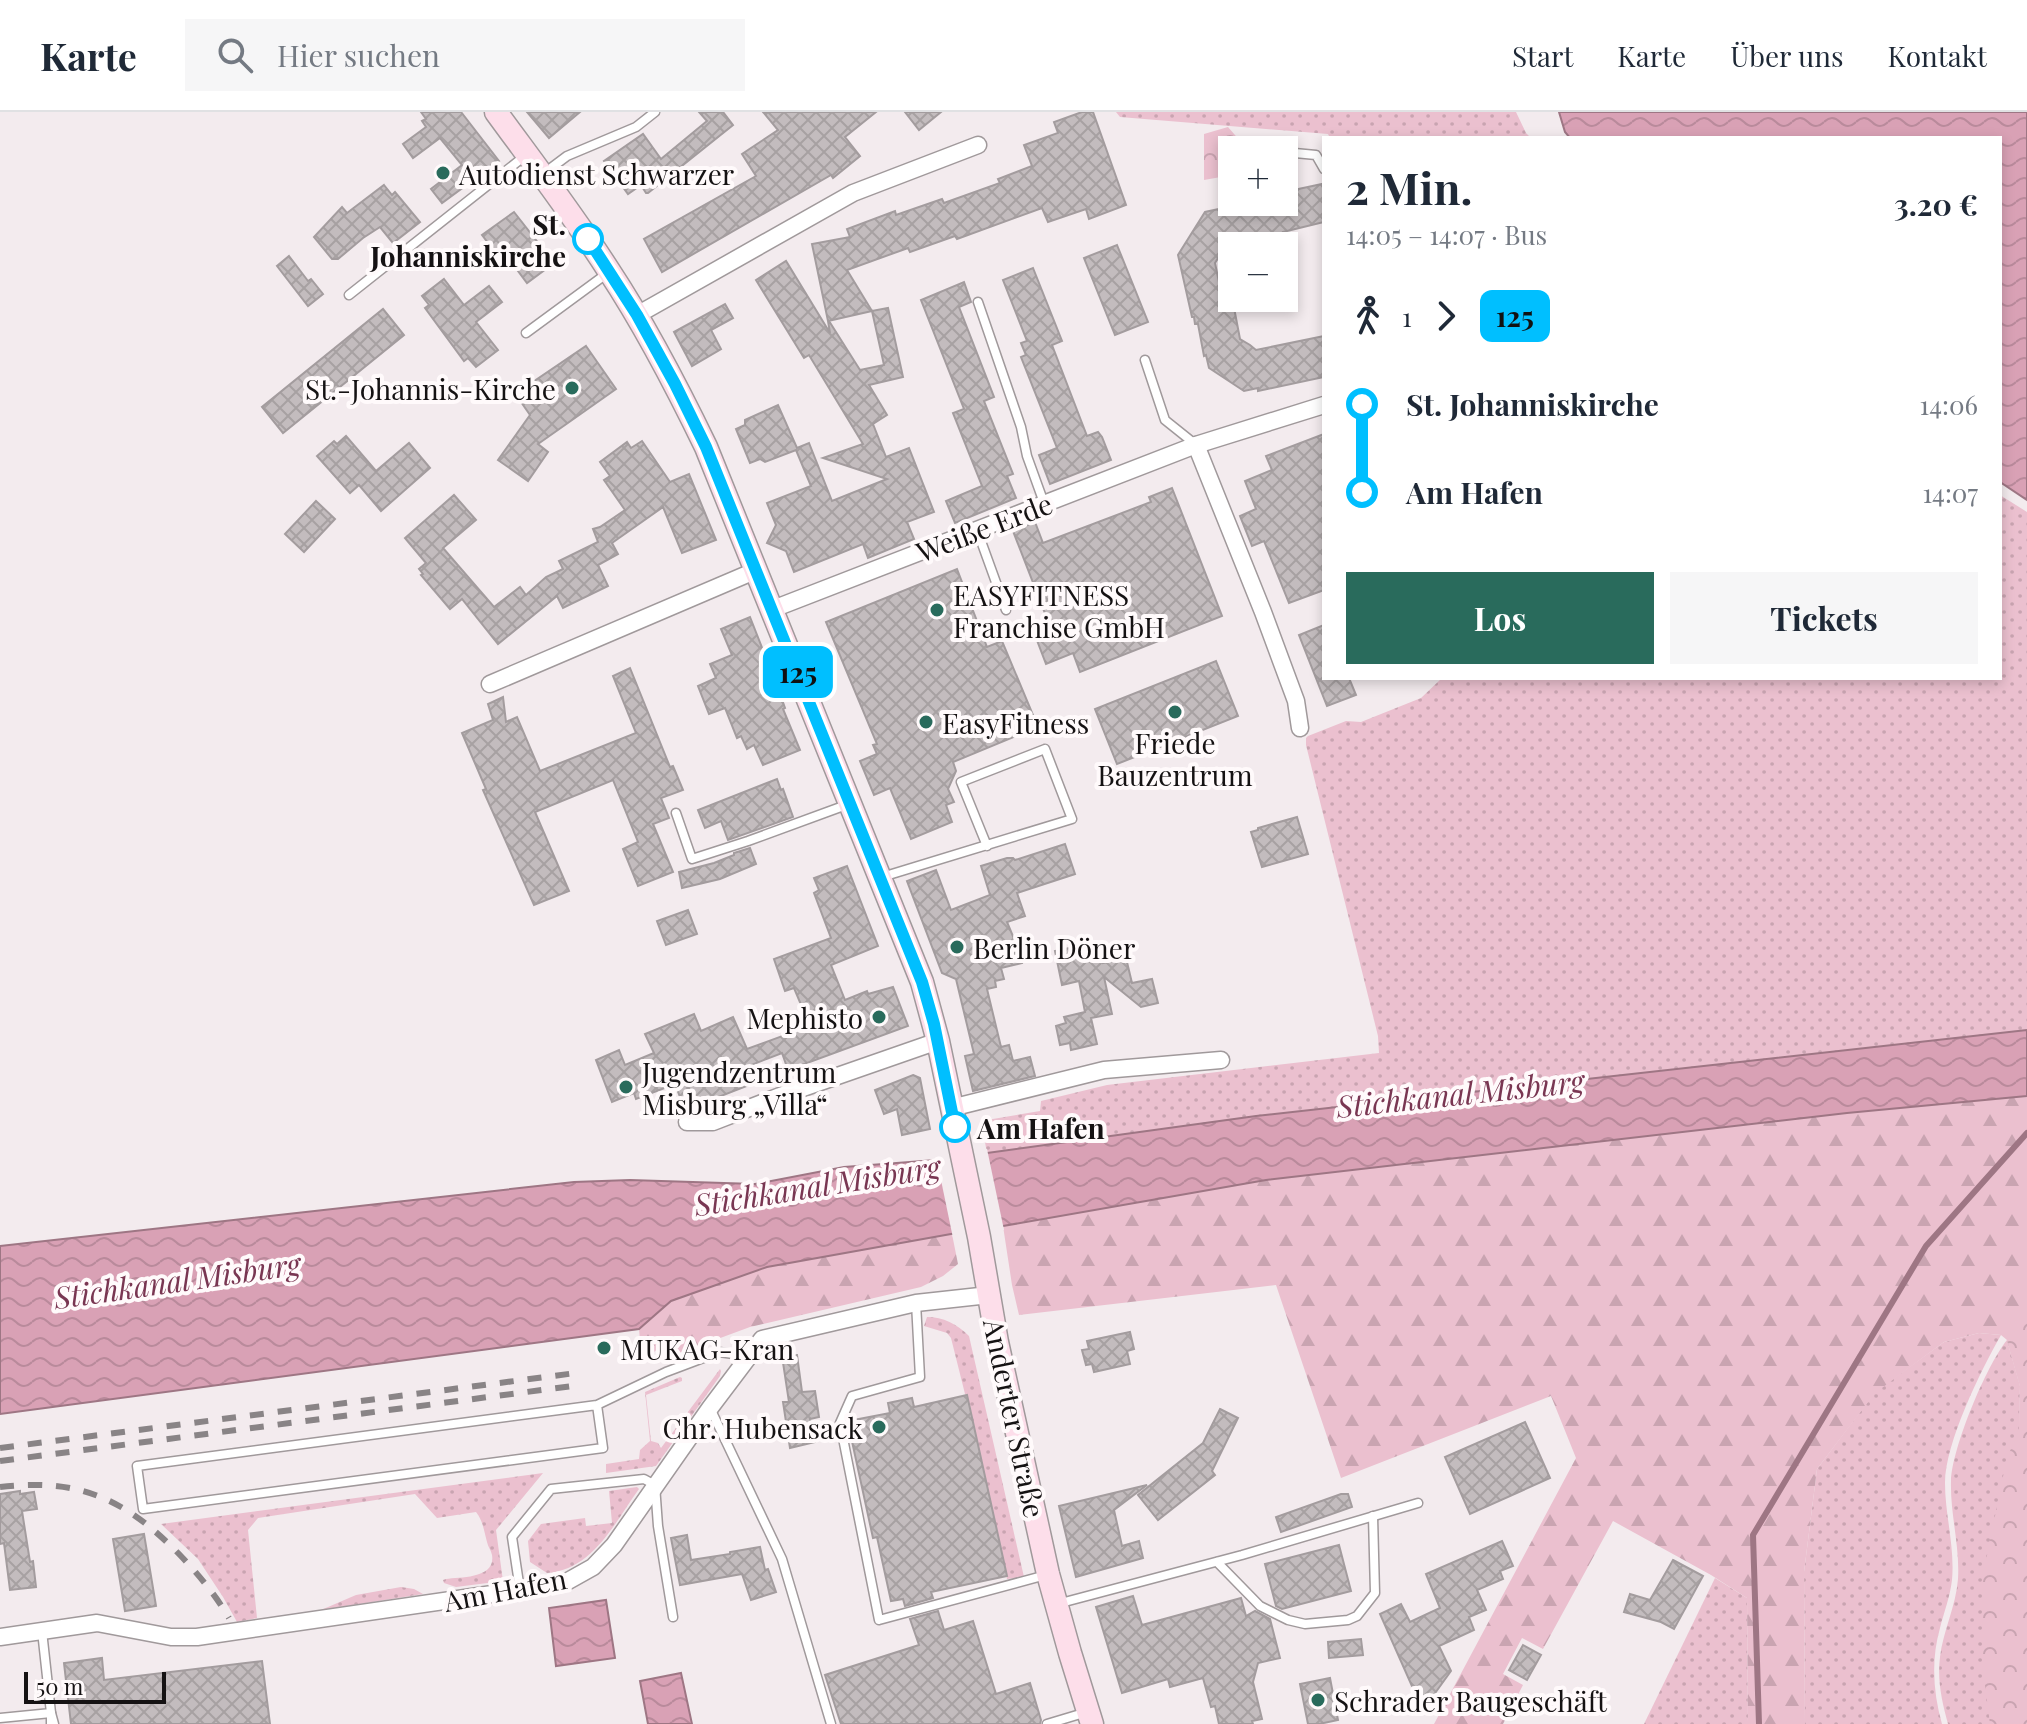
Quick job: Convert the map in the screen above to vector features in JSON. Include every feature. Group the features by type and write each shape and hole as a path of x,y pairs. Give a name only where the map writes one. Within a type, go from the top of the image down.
{"main road":[{"name":"Anderter Straße","path":"496,112 542,174 637,315 706,447 922,982 938,1041 1048,1574 1090,1718"}],"street":[{"path":"637,315 853,193 978,145"},
{"name":"Weiße Erde","path":"773,609 1196,445 1322,406"},
{"path":"1196,445 1291,686 1300,728"},
{"path":"490,684 757,570"},
{"path":"687,1122 713,1122 938,1041"},
{"path":"951,1108 1104,1070 1221,1060"},
{"name":"Am Hafen","path":"0,1637 97,1623 171,1637 197,1637 568,1581 593,1567 614,1545 762,1339 916,1303 989,1295"}],"lane":[{"path":"542,174 567,156 636,127 655,112"},
{"path":"1298,153 1316,155 1322,166"},
{"path":"349,295 527,155"},
{"path":"526,333 610,272"},
{"path":"978,302 1044,503"},
{"path":"1145,360 1165,420 1196,445"},
{"path":"976,530 1006,610"},
{"path":"881,877 987,846 1072,819 1045,749 961,782 987,846"},
{"path":"676,813 692,859 851,804"},
{"path":"916,1303 920,1377 852,1396 840,1423 879,1620 1048,1574"},
{"path":"597,1405 603,1448 143,1509 137,1466 597,1405 666,1372 719,1352 749,1357"},
{"path":"710,1408 782,1559 831,1724"},
{"path":"520,1590 512,1537 551,1489 644,1479 655,1485 658,1526 673,1617"},
{"path":"1057,1604 1217,1562 1418,1503"},
{"path":"1217,1562 1260,1606 1288,1620 1305,1624 1348,1620 1357,1616 1375,1593 1373,1516"},
{"path":"42,1631 52,1724"},
{"path":"0,1718 51,1713"},
{"path":"1047,1724 1090,1718"}],"green space":[{"path":"1116,112 1516,112 1529,136 1329,136 1120,117"},
{"path":"1228,127 1236,136 1218,136 1218,178 1204,180 1204,134"},
{"path":"2002,496 2027,512 2027,1030 1256,1116 987,1153 981,1121 1040,1111 1041,1101 1107,1085 1379,1053 1378,1036 1306,738 1346,721 1361,722 1421,698 1440,680 2002,680"},
{"path":"2027,1096 2027,1454 2019,1433 2020,1386 2007,1340 2001,1335 1979,1333 1944,1342 1875,1393 1817,1469 1804,1572 1805,1724 1748,1724 1747,1598 1613,1521 1543,1649 1522,1638 1503,1674 1523,1685 1503,1724 1434,1724 1576,1458 1551,1396 1341,1478 1276,1285 1019,1315 1012,1285 1003,1226 1266,1180 1847,1113"},
{"path":"952,1234 958,1264 921,1287 750,1327 669,1357 663,1344 650,1354 641,1352 639,1329 671,1301 767,1267"},
{"path":"2027,1305 2027,1724 1990,1724 1982,1662 1982,1580 2007,1457 2019,1433 2020,1386 2007,1340"},
{"path":"927,1317 950,1322 969,1336 1024,1577 1007,1579 967,1396 951,1338 947,1333 924,1326"},
{"path":"1979,1333 2001,1335 1957,1428 1947,1467 1945,1495 1952,1580 1934,1664 1942,1724 1805,1724 1804,1572 1817,1469 1875,1392 1944,1342"},
{"path":"2007,1340 2020,1386 2027,1724 1948,1724 1939,1666 1958,1579 1951,1493 1953,1467 1972,1408"},
{"path":"720,1369 720,1376 656,1466 606,1473 606,1464 639,1459 640,1450 650,1441 645,1392 682,1378 682,1381 646,1395 651,1441 661,1448"},
{"path":"543,1473 496,1530 503,1581 456,1587 444,1583 446,1579 476,1575 488,1569 492,1555 483,1526 476,1512 437,1518 415,1494 258,1518 248,1530 257,1618 237,1622 198,1559 161,1524"},
{"path":"639,1489 611,1529 590,1554 563,1570 547,1573 530,1562 528,1541 541,1524 585,1518 586,1526 612,1523 609,1491"},
{"path":"1715,1578 1747,1598 1748,1724 1644,1724"},
{"path":"401,1587 423,1594 321,1610 356,1595"}],"water":[{"path":"1559,112 2027,112 2027,500 2002,483 2002,136 1568,136"},
{"name":"Stichkanal Misburg","path":"2027,1030 2027,1096 1847,1113 1266,1180 767,1267 671,1301 639,1329 0,1414 0,1246 574,1182 630,1180 755,1184 844,1167 936,1160 1256,1116"},
{"path":"606,1600 615,1658 556,1666 549,1608"},
{"path":"681,1673 692,1724 648,1724 640,1681"}],"pier":[{"path":"987,1149 1004,1230 953,1238 936,1156"}],"building":[{"path":"421,112 461,112 499,161 442,203 431,189 462,165 440,138 413,158 403,144 426,127 422,121 426,119"},
{"path":"527,112 580,112 549,138"},
{"path":"699,112 723,112 733,125 648,193 641,185 628,194 604,161 643,134 661,159 707,121"},
{"path":"763,112 876,112 845,137 860,156 833,178 831,175 662,272 644,239 756,176 742,154 778,130"},
{"path":"905,112 941,112 919,130"},
{"path":"1082,112 1093,112 1126,205 1089,219 1086,209 1048,222 1042,208 957,239 955,236 910,252 908,248 847,270 872,311 828,321 812,244 850,237 847,229 895,211 896,215 942,199 944,203 1000,183 998,179 1032,166 1024,145 1058,133 1054,122"},
{"path":"1322,184 1322,222 1283,232 1218,232 1218,258 1215,263 1218,312 1235,312 1240,339 1256,350 1322,336 1322,377 1258,391 1258,388 1244,391 1209,368 1198,324 1192,317 1178,255 1205,212 1218,209 1218,216 1298,216 1298,189"},
{"path":"384,185 392,195 395,192 420,222 393,243 380,227 338,259 332,259 314,237 342,207 347,213"},
{"path":"514,212 554,263 527,283 506,255 501,260 482,235"},
{"path":"1117,245 1148,322 1115,335 1084,258"},
{"path":"289,256 308,281 311,279 323,294 308,306 277,266"},
{"path":"786,261 830,333 828,321 860,370 884,365 872,311 888,308 903,377 869,385 887,415 873,424 886,457 909,448 934,512 907,522 914,539 868,558 863,544 794,572 786,551 767,543 776,525 767,503 811,486 796,450 765,462 760,459 750,463 736,429 745,425 745,420 778,405 797,448 809,443 832,501 887,479 823,458 863,444 809,355 804,358 756,280"},
{"path":"1033,268 1062,341 1052,345 1087,436 1098,432 1111,460 1050,484 1039,455 1057,448 1021,357 1026,355 1021,343 1027,341 1003,280"},
{"path":"444,279 464,305 489,286 502,302 476,322 498,350 476,367 468,358 464,361 425,308 429,305 422,296"},
{"path":"964,282 971,302 959,307 994,397 984,401 1013,474 1007,476 1016,498 955,523 946,501 982,486 953,413 964,409 921,300"},
{"path":"725,304 733,318 711,330 721,349 692,366 674,332"},
{"path":"383,309 404,335 283,433 262,407"},
{"name":"St.-Johannis-Kirche","path":"586,346 616,389 538,444 548,452 528,481 498,460 530,415 519,399 531,391 527,386"},
{"path":"1322,435 1322,591 1289,603 1264,541 1252,546 1240,516 1256,509 1245,481 1272,470 1266,456"},
{"path":"346,436 376,471 409,443 430,468 381,511 359,485 350,493 317,456 334,441 337,444"},
{"path":"642,441 670,482 689,474 716,540 682,553 663,507 612,543 618,554 598,565 608,586 563,608 557,596 498,644 462,599 450,609 421,575 419,569 426,563 405,538 454,495 476,520 443,548 494,607 520,587 526,595 546,577 563,569 559,561 598,542 593,529 625,510 604,480 610,476 600,462 627,442 631,448"},
{"path":"1172,488 1222,616 1080,672 1073,653 1046,664 1035,635 1051,629 1013,531 1035,522 1043,543 1151,502 1149,497"},
{"path":"316,501 335,519 304,552 285,534"},
{"path":"957,569 987,647 1002,641 1038,727 953,762 956,771 948,789 954,802 946,805 952,822 911,839 890,788 874,795 860,761 877,754 873,745 877,744 826,622"},
{"path":"750,617 800,750 763,765 754,745 747,749 741,736 737,738 725,708 709,714 698,686 716,678 710,664 732,655 721,629"},
{"path":"1322,626 1322,680 1350,680 1356,695 1327,706 1299,635"},
{"path":"1216,661 1238,716 1117,764 1095,709"},
{"path":"630,668 670,767 673,766 683,790 661,798 669,818 653,824 673,872 638,886 623,849 638,842 613,780 535,812 569,891 534,905 483,790 486,789 462,733 493,720 488,704 503,697 506,722 517,717 540,771 636,733 613,676"},
{"path":"777,779 793,817 728,840 721,821 705,828 698,810"},
{"path":"1297,817 1308,854 1262,867 1251,832"},
{"path":"1065,844 1075,874 1017,893 1025,916 1007,922 1022,963 1001,968 1004,979 995,981 996,987 987,989 1001,1047 1009,1045 1013,1061 1030,1057 1035,1076 973,1091 965,1056 974,1054 956,979 942,973 907,881 936,870 951,910 990,895 981,866 1007,858 1015,860"},
{"path":"750,848 756,864 720,879 682,888 679,872 714,863"},
{"path":"847,866 878,946 831,965 845,1000 867,991 868,994 893,987 908,1026 788,1070 782,1053 746,1067 752,1084 685,1110 675,1084 636,1099 634,1093 612,1102 596,1060 619,1050 625,1065 654,1053 645,1034 694,1014 701,1031 733,1017 747,1049 810,1026 794,988 785,991 774,959 831,938 814,893 819,890 814,878"},
{"path":"688,910 697,934 666,945 657,921"},
{"path":"1098,942 1103,963 1126,958 1132,983 1152,979 1158,1003 1141,1007 1104,977 1112,1014 1091,1018 1097,1044 1071,1050 1070,1043 1060,1045 1056,1026 1066,1023 1064,1017 1085,1012 1079,981 1062,985 1055,951"},
{"path":"913,1075 920,1078 930,1129 902,1135 897,1109 884,1114 875,1090"},
{"path":"1130,1332 1134,1349 1127,1351 1130,1364 1094,1372 1092,1364 1086,1365 1082,1350 1089,1349 1087,1341"},
{"path":"797,1355 802,1392 815,1391 819,1417 810,1419 815,1442 790,1448 783,1402 789,1402 782,1356"},
{"path":"967,1395 1007,1576 931,1592 933,1598 905,1606 903,1599 891,1601 877,1537 873,1538 848,1421 890,1413 888,1403 912,1398 914,1407"},
{"path":"1220,1409 1238,1418 1212,1471 1215,1475 1158,1520 1138,1495 1203,1443"},
{"path":"1525,1422 1550,1478 1470,1514 1445,1457"},
{"path":"1147,1485 1114,1510 1122,1546 1139,1541 1143,1558 1076,1577 1059,1506"},
{"path":"20,1491 20,1494 34,1492 37,1509 22,1511 36,1587 10,1590 4,1543 0,1544 0,1494"},
{"path":"1348,1494 1352,1507 1281,1532 1276,1517"},
{"path":"144,1534 156,1606 125,1611 113,1539"},
{"path":"687,1535 691,1560 760,1547 765,1570 768,1569 776,1592 751,1600 742,1574 680,1585 671,1538"},
{"path":"1502,1541 1513,1566 1500,1571 1503,1579 1477,1590 1486,1610 1469,1617 1474,1630 1439,1646 1451,1671 1433,1696 1419,1702 1380,1614 1401,1604 1410,1622 1440,1608 1426,1574"},
{"path":"1339,1545 1351,1591 1282,1609 1276,1606 1265,1564"},
{"path":"1673,1560 1703,1576 1674,1629 1661,1622 1624,1612 1630,1594 1650,1600"},
{"path":"1133,1596 1142,1625 1241,1598 1246,1616 1255,1611 1270,1619 1280,1658 1258,1663 1253,1682 1262,1719 1252,1721 1253,1724 1219,1724 1203,1678 1170,1687 1168,1679 1122,1693 1096,1607"},
{"path":"938,1611 944,1630 973,1621 996,1694 1030,1683 1040,1724 841,1724 825,1675 919,1645 910,1619"},
{"path":"1361,1639 1363,1655 1329,1658 1328,1642"},
{"path":"1523,1645 1541,1655 1527,1680 1509,1670"},
{"path":"102,1658 104,1680 262,1661 270,1724 71,1724 64,1663"},
{"path":"1330,1678 1338,1720 1308,1724 1300,1684"}],"waterway":[{"path":"1759,1724 1753,1535 1926,1246 2027,1133"}],"railway":[{"path":"0,1448 576,1373"},
{"path":"0,1461 580,1385"},
{"path":"0,1487 28,1485 77,1489 119,1506 179,1554 206,1584 229,1618"}],"bus line":[{"name":"125","path":"588,239 637,315 675,384 723,485 922,982 955,1127"}],"place":[{"name":"Autodienst Schwarzer","path":"443,173"},
{"name":"St. Johanniskirche","path":"588,239"},
{"name":"St.-Johannis-Kirche","path":"572,388"},
{"name":"EASYFITNESS Franchise GmbH","path":"937,610"},
{"name":"Friede Bauzentrum","path":"1175,712"},
{"name":"EasyFitness","path":"926,722"},
{"name":"Berlin Döner","path":"957,947"},
{"name":"Mephisto","path":"879,1017"},
{"name":"Jugendzentrum Misburg „Villa“","path":"626,1087"},
{"name":"Am Hafen","path":"955,1127"},
{"name":"MUKAG-Kran","path":"604,1348"},
{"name":"Chr. Hubensack","path":"879,1427"},
{"name":"Schrader Baugeschäft","path":"1318,1700"}]}
